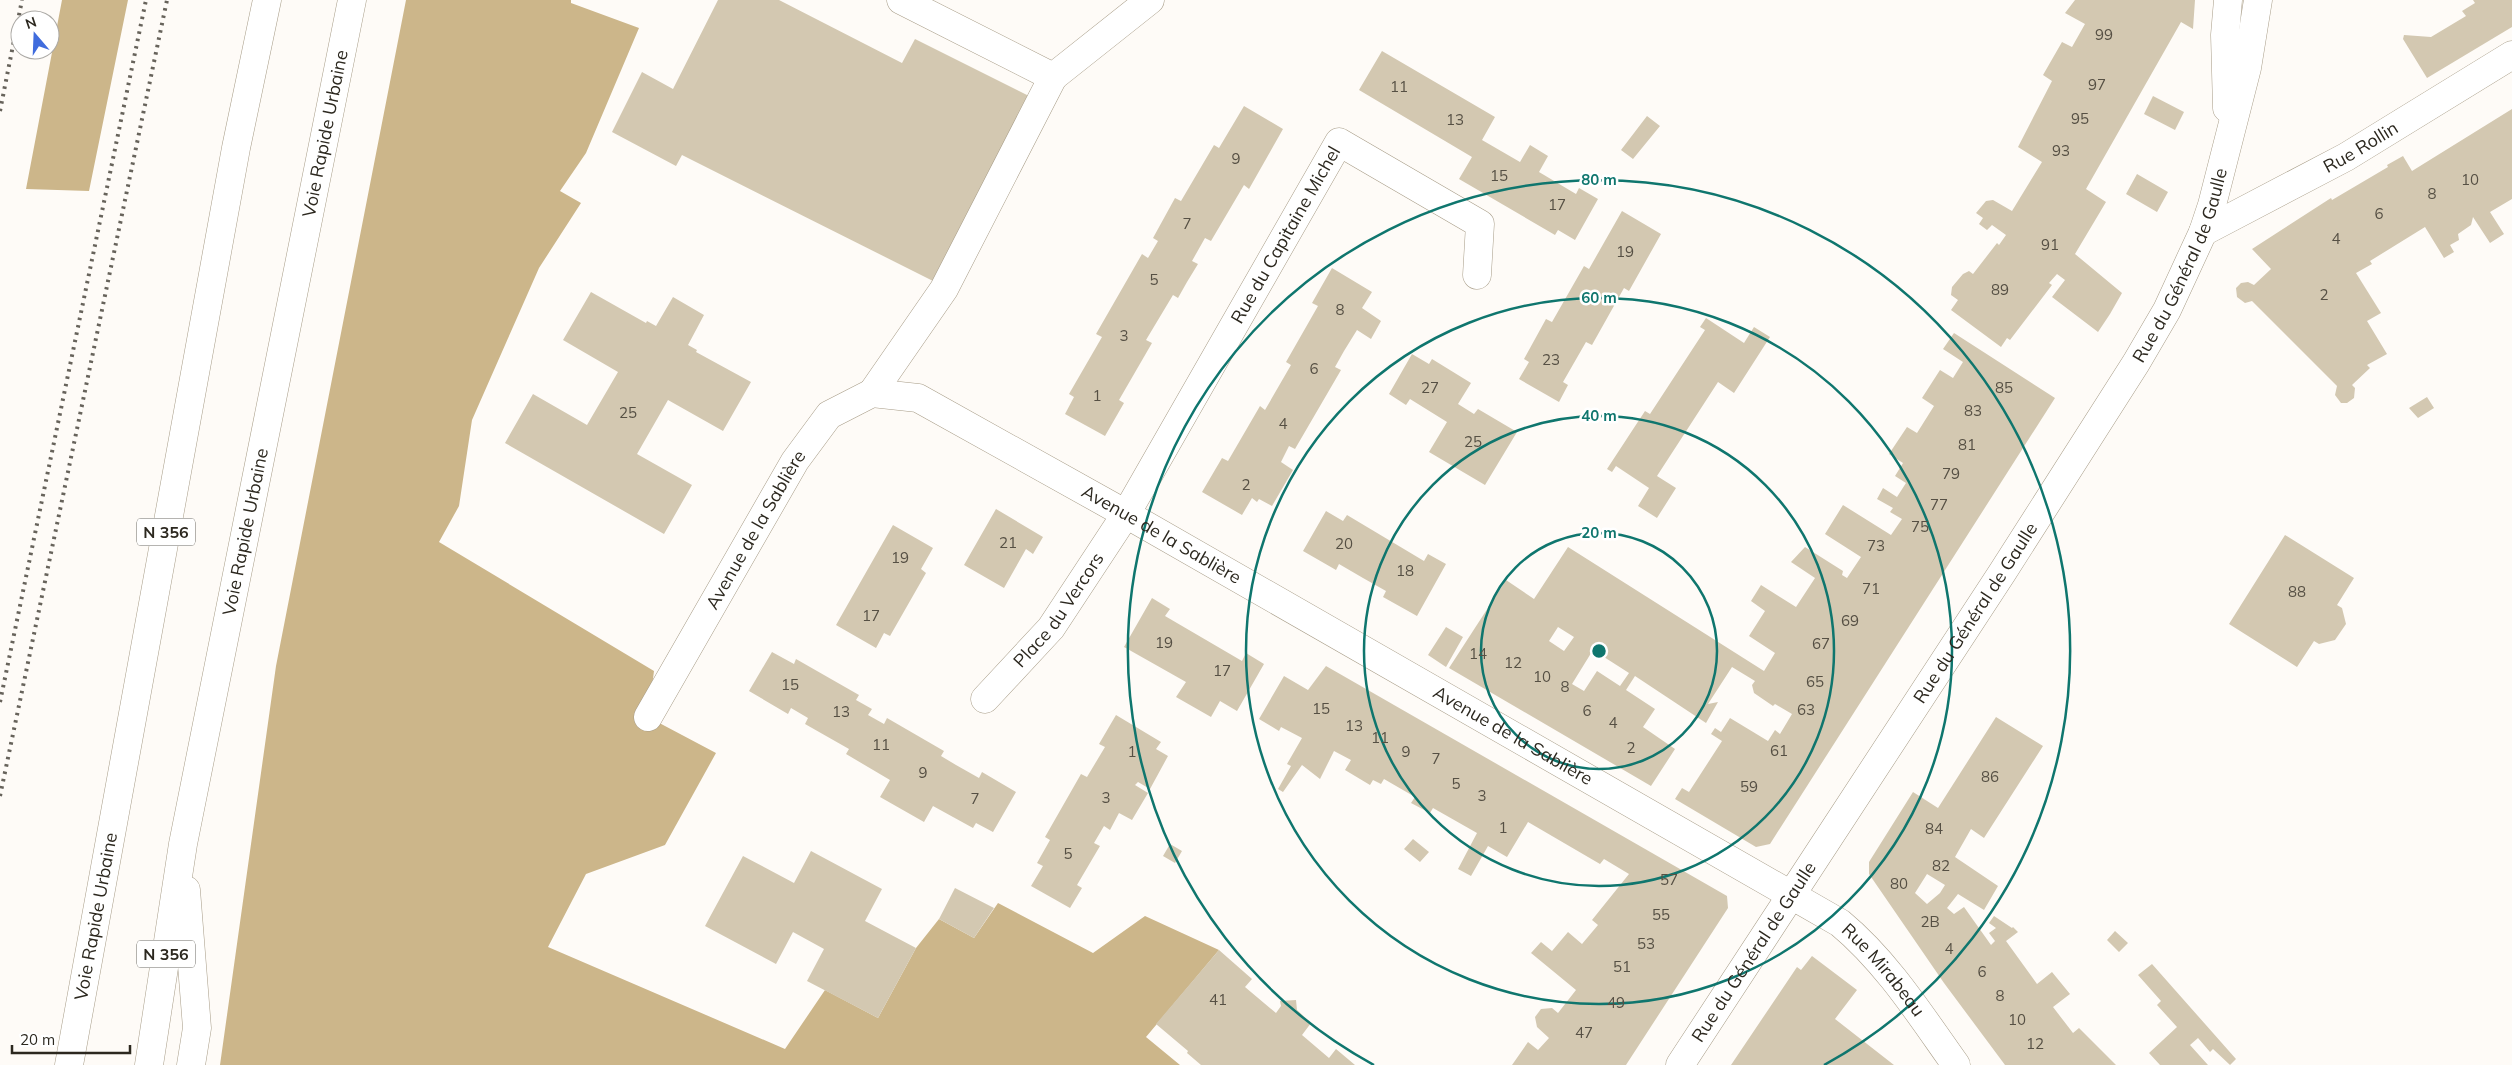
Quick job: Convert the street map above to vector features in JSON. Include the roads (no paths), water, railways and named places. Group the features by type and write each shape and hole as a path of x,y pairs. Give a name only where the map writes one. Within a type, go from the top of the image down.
{"main road":[{"name":"Voie Rapide Urbaine","path":"68,1065 236,148 267,0"},
{"name":"Voie Rapide Urbaine","path":"149,1065 183,844 352,0"},
{"path":"901,0 1053,77"},
{"name":"Rue du Général de Gaulle","path":"2228,0 2225,35 2228,140"},
{"name":"Rue du Général de Gaulle","path":"1680,1065 1792,897 2136,363 2167,310 2204,232 2220,177 2247,68 2258,0"},
{"path":"872,393 948,283 1053,77 1143,2"},
{"name":"Rue Rollin","path":"2204,232 2346,157 2512,55"},
{"name":"Rue du Capitaine Michel","path":"1126,514 1339,142 1480,224 1477,275"},
{"name":"Avenue de la Sablière","path":"648,717 795,461 829,415 872,393 918,398 1126,514 1792,897"},
{"name":"Place du Vercors","path":"985,699 1050,628 1126,514"},
{"path":"183,844 197,1028 191,1065"},
{"name":"Rue Mirabeau","path":"1792,897 1840,923 1854,935 1890,974 1956,1065"}],"railway":[{"path":"0,111 22,0"},
{"path":"0,702 146,0"},
{"path":"0,796 167,0"}]}
